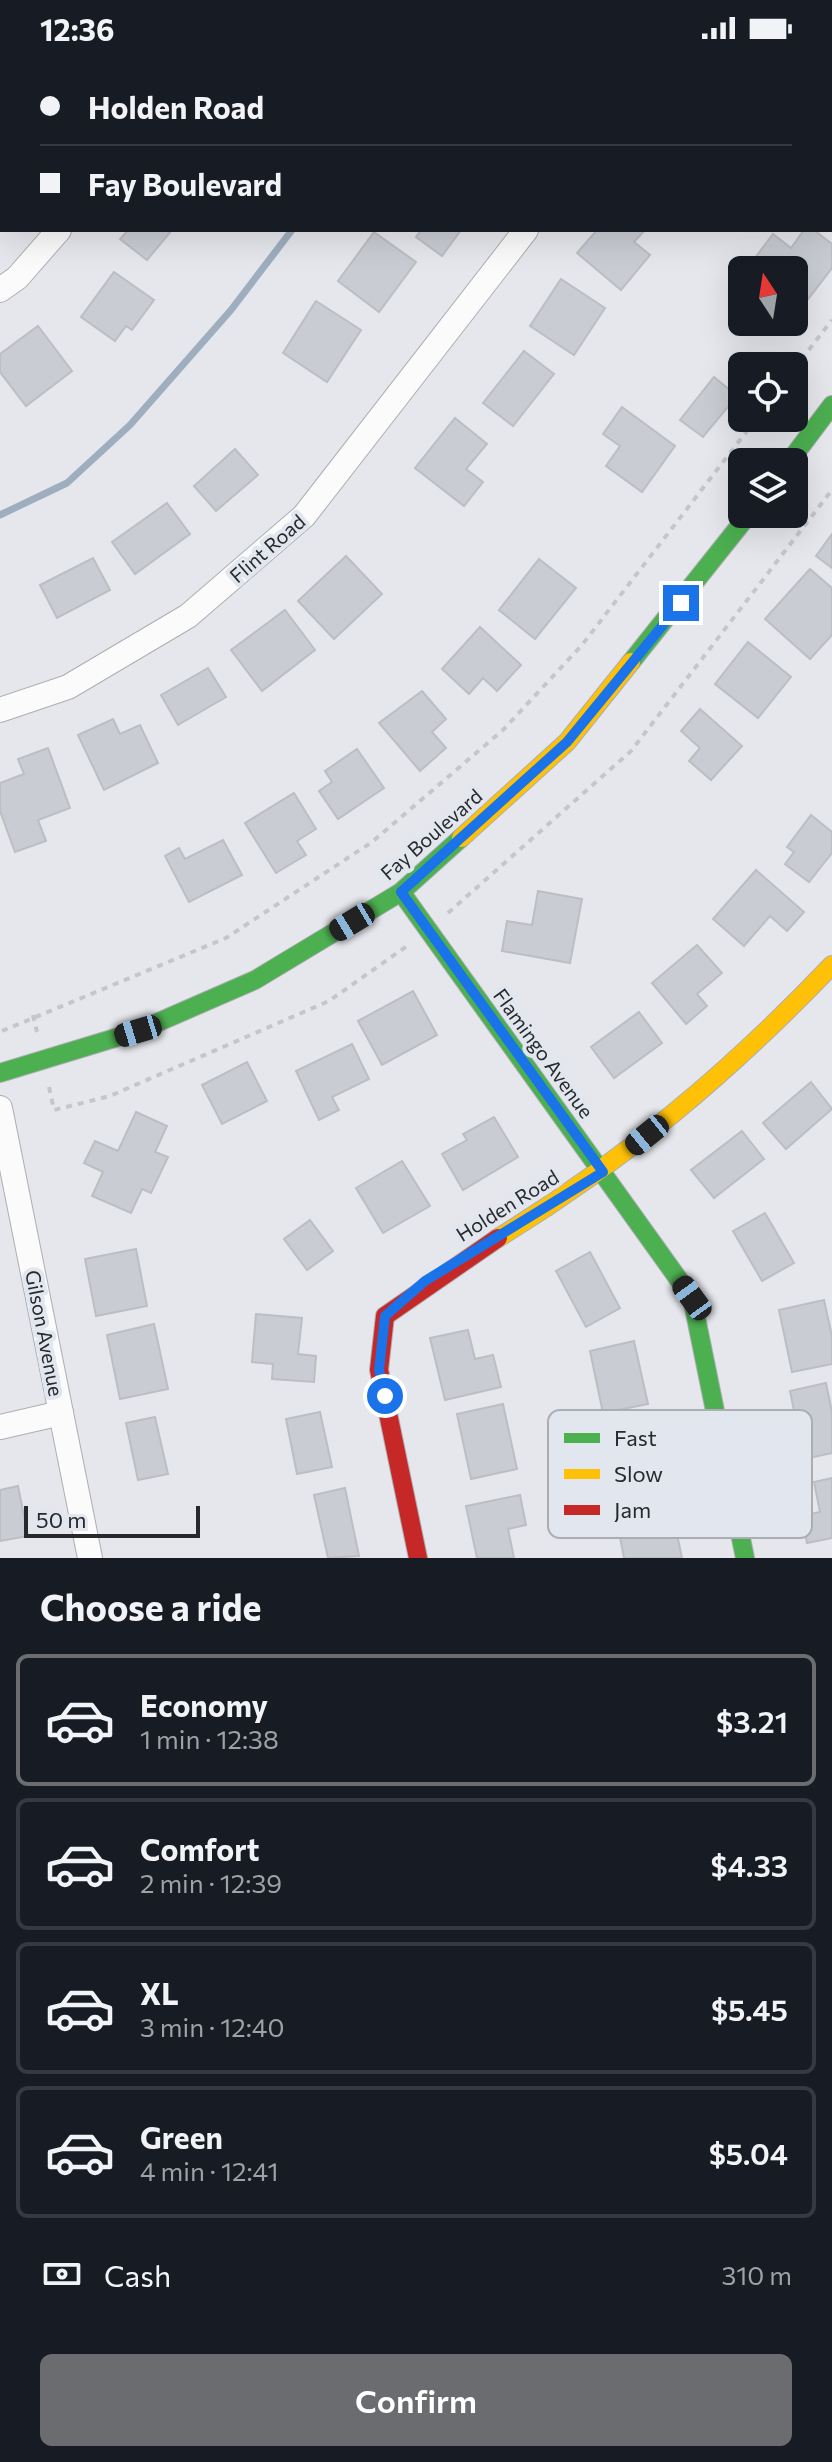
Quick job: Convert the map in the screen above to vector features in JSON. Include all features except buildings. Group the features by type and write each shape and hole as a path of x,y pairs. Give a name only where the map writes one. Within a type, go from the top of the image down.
{"street":[{"path":"0,290 17,278 57,232"},
{"name":"Flint Road","path":"0,710 68,687 188,616 304,516 524,232"},
{"path":"800,448 832,405"},
{"name":"Fay Boulevard","path":"0,1073 138,1031 255,980 401,892 567,742 738,528"},
{"name":"Flamingo Avenue","path":"401,892 692,1298 715,1410"},
{"name":"Holden Road","path":"418,1558 379,1370 385,1316 425,1281 603,1172 758,1043 832,965"},
{"name":"Gilson Avenue","path":"0,1108 90,1558"},
{"path":"0,1427 61,1413"},
{"name":"Flamingo Avenue","path":"741,1538 745,1558"}],"path":[{"path":"807,352 832,320"},
{"path":"2,1031 226,938 372,842 503,730 582,645 746,432"},
{"path":"47,1076 54,1110"}],"waterway":[{"path":"0,515 67,483 130,425 231,310 290,232"}],"traffic: fast":[{"path":"800,448 832,405"},
{"path":"631,662 738,528"},
{"path":"0,1073 138,1031 255,980 401,892 461,838"},
{"path":"401,892 692,1298 715,1410"},
{"path":"741,1538 745,1558"}],"traffic: slow":[{"path":"461,838 567,742 631,662"},
{"path":"498,1238 589,1178 674,1113 754,1042 832,965"}],"traffic: jam":[{"path":"418,1558 379,1370 385,1316 498,1238"}],"route":[{"path":"385,1396 379,1370 385,1316 425,1281 603,1172 401,892 567,742 681,603"}]}
